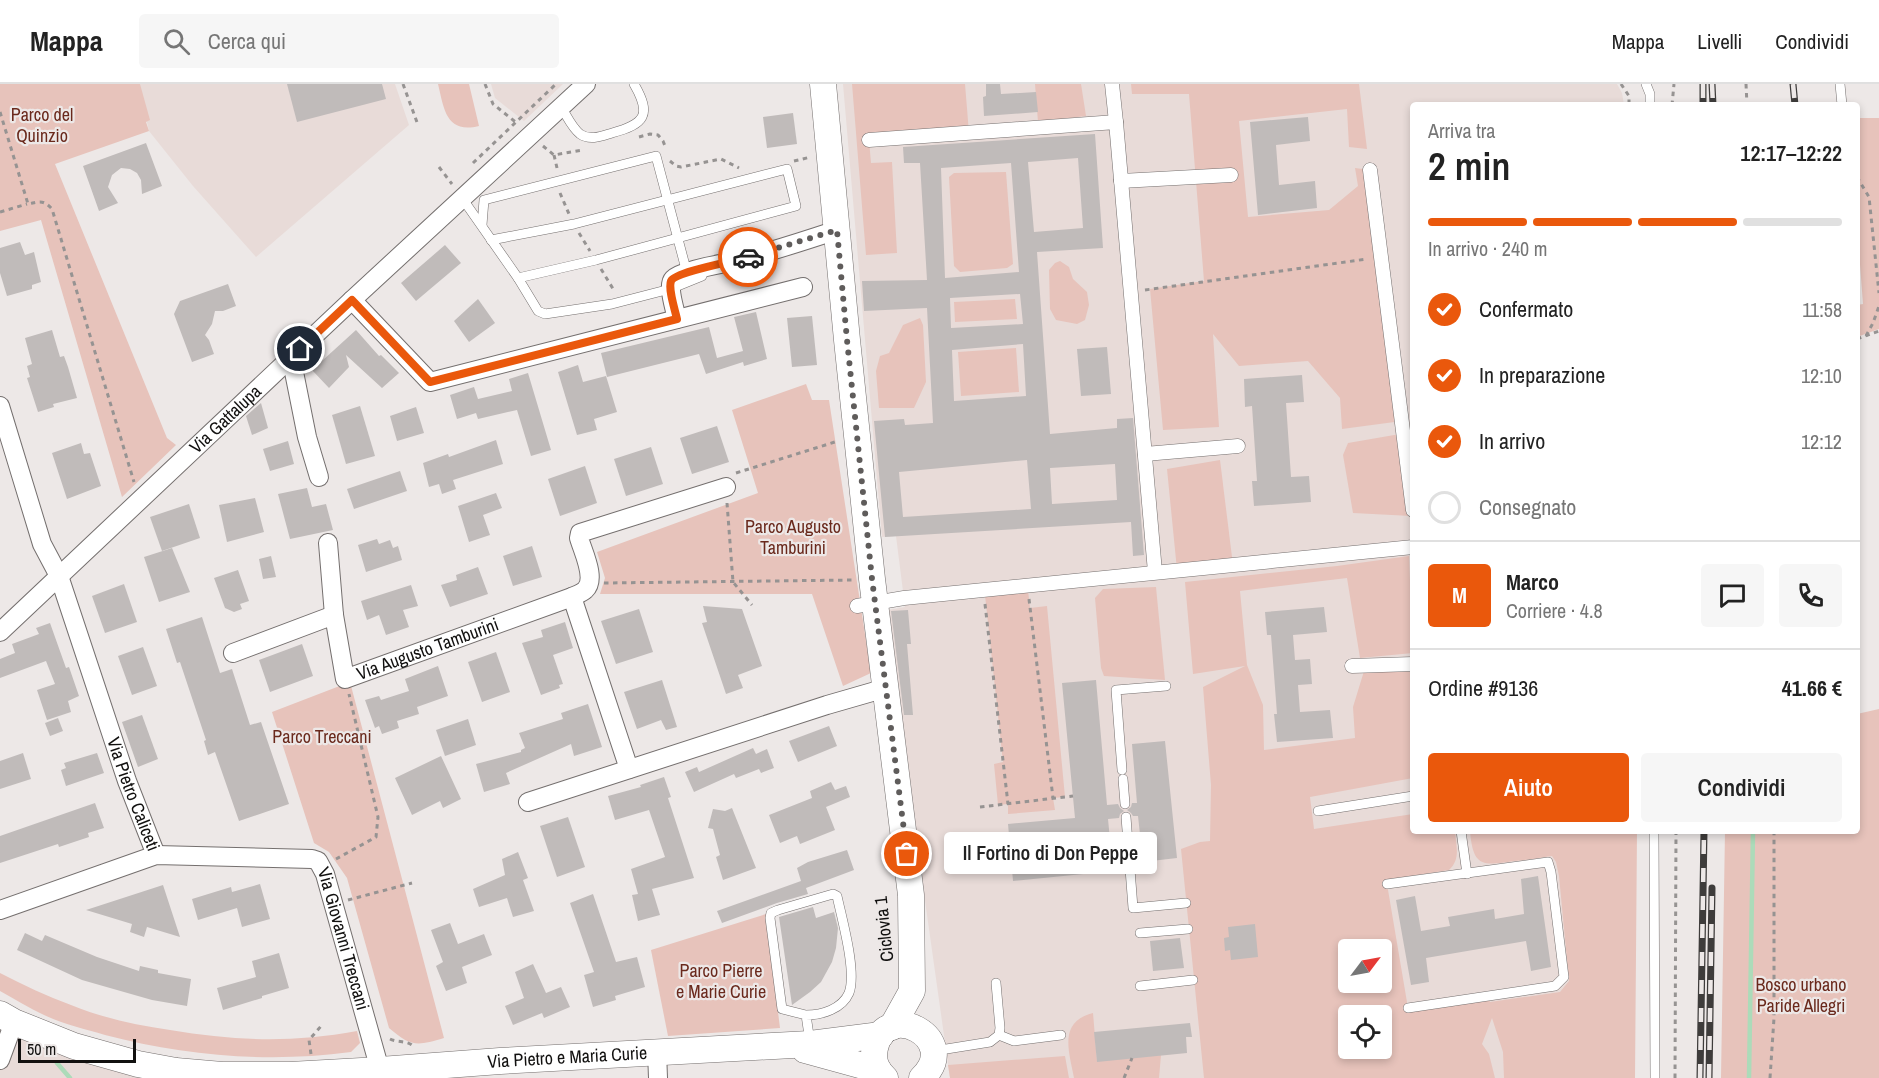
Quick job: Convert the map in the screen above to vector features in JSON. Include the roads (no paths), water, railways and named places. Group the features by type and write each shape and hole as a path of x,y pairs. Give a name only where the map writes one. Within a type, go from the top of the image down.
{"main road":[{"path":"823,84 858,433 868,596 886,688 911,894 921,937 926,978 927,1063"},
{"path":"881,1074 874,1062 876,1043 912,991 911,894"},
{"name":"Via Pietro e Maria Curie","path":"7,1018 74,1046 138,1064 176,1071 222,1075 314,1074 394,1067 494,1070 657,1052 810,1044 909,1025 927,1063"},
{"name":"Via Pietro e Maria Curie","path":"784,1046 845,1060 881,1074"}],"street":[{"name":"Via Gattalupa","path":"0,632 352,300 457,191 586,84"},
{"path":"1112,84 1155,572"},
{"path":"869,140 1116,122"},
{"path":"1370,170 1410,486"},
{"path":"1121,181 1231,175"},
{"path":"677,319 670,289 674,278 688,276 837,230"},
{"path":"352,300 430,382 803,287"},
{"path":"287,361 294,372 307,437 319,477"},
{"name":"Via Pietro Caliceti","path":"0,406 42,544 59,576 127,782 156,855 0,910"},
{"path":"1145,454 1238,446"},
{"name":"Via Augusto Tamburini","path":"328,543 334,615 345,679 584,591 590,583 590,573 579,538 580,533 726,486"},
{"path":"868,596 984,590 1410,547"},
{"path":"572,597 629,769"},
{"path":"232,652 334,615"},
{"path":"1352,666 1410,664"},
{"path":"528,802 886,688"},
{"name":"Via Giovanni Treccani","path":"156,855 306,858 318,861 394,1067"},
{"path":"0,1060 7,1018"},
{"path":"657,1052 658,1078"}],"lane":[{"path":"561,107 574,128 580,134 588,137 595,138 633,127 640,122 644,113 644,103 634,84"},
{"path":"1646,84 1650,102"},
{"path":"1840,84 1842,102"},
{"path":"482,225 484,200 656,156 688,276"},
{"path":"491,240 568,225 787,169 796,206 589,262 518,278"},
{"path":"457,191 518,278 538,311 544,314 612,304 670,289"},
{"path":"1125,804 1116,690 1166,686"},
{"path":"1318,811 1410,796"},
{"path":"1126,817 1133,908 1186,903"},
{"path":"1461,834 1467,874"},
{"path":"1654,834 1654,1078"},
{"path":"1387,884 1548,862 1551,872 1564,977 1555,986 1408,1008"},
{"path":"833,894 837,896 852,980 848,994 826,1013 806,1015 782,1009 771,913 833,894"},
{"path":"1140,933 1188,929"},
{"path":"1140,986 1193,980"},
{"path":"927,1063 990,1042 999,1035 996,983"},
{"path":"806,1015 810,1044"},
{"path":"999,1035 1014,1041 1061,1035"}],"waterway":[{"path":"1749,1078 1753,834"},
{"path":"57,1063 70,1078"}],"railway":[{"path":"1703,84 1703,102"},
{"path":"1712,84 1713,102"},
{"path":"1793,84 1795,102"},
{"path":"1700,1078 1704,834"},
{"path":"1709,1078 1712,888"}],"place":[{"name":"Il Fortino di Don Peppe","path":"907,854"}],"park label":[{"name":"Parco del Quinzio","path":"42,126"},
{"name":"Parco Augusto Tamburini","path":"793,537"},
{"name":"Parco Treccani","path":"322,737"},
{"name":"Parco Pierre e Marie Curie","path":"721,981"},
{"name":"Bosco urbano Paride Allegri","path":"1801,995"}]}
